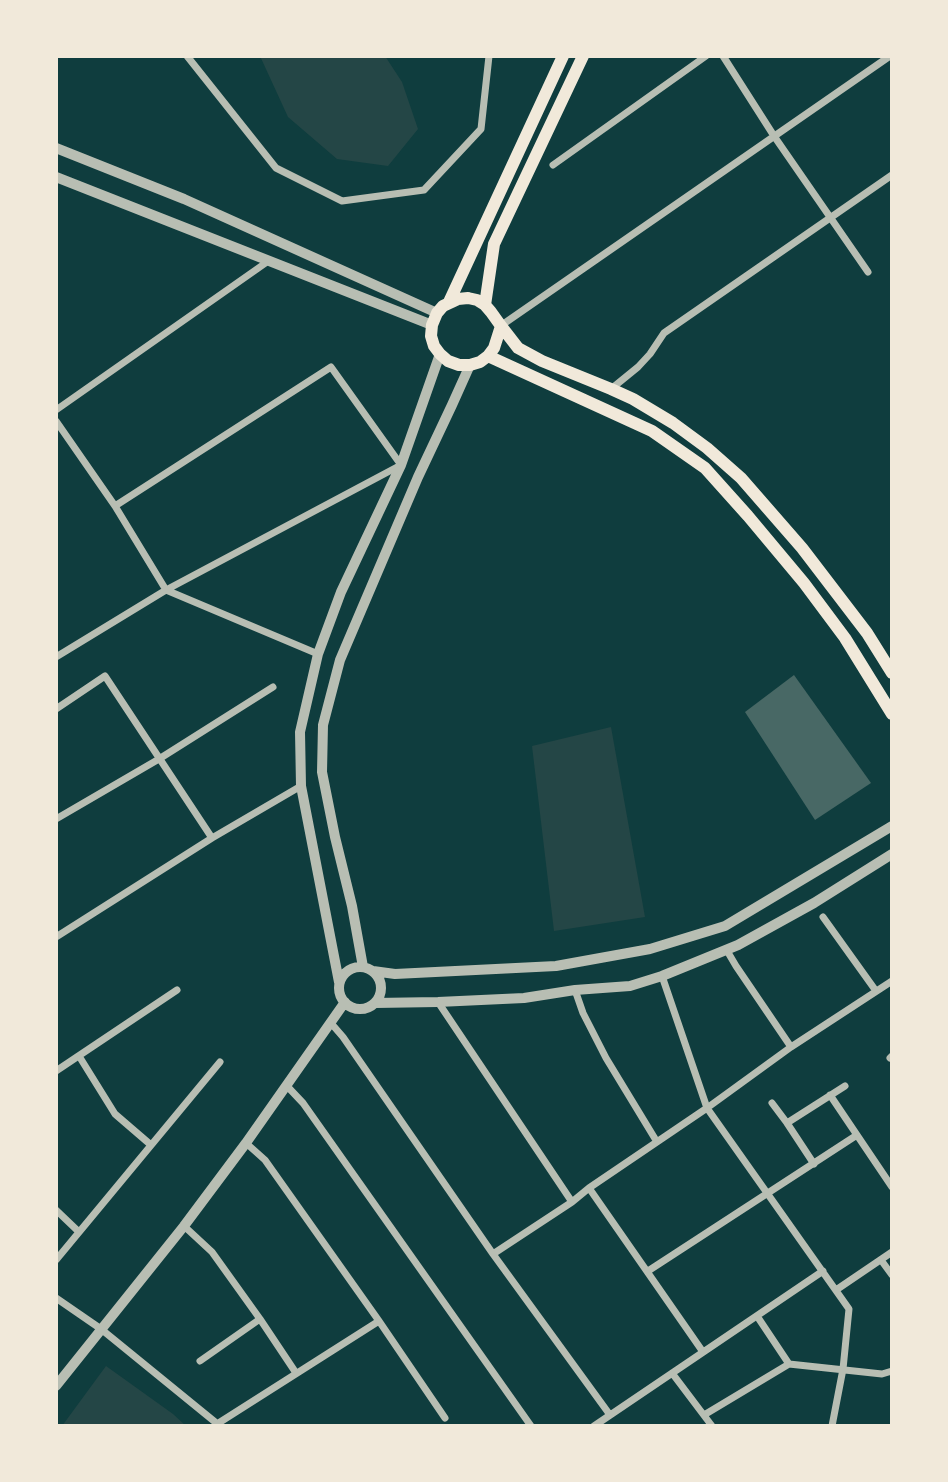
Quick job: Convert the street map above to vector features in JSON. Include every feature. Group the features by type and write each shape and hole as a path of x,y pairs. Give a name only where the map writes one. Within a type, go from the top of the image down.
{"main road":[{"path":"450,302 563,56"},
{"path":"485,305 494,244 583,56"},
{"path":"497,329 494,348 480,362 470,365 448,361 434,346 431,336 437,313 450,302 468,298 485,305 491,312 497,329 517,348 542,361 611,388 673,423 741,478 802,548 867,633 892,673"},
{"path":"488,356 652,431 705,468 804,583 845,638 892,714"}],"street":[{"path":"187,56 276,168 342,201 424,190 481,129 489,56"},
{"path":"553,165 706,56"},
{"path":"723,56 774,136 868,272"},
{"path":"497,329 890,56"},
{"path":"56,148 184,199 437,313"},
{"path":"611,388 638,367 664,332 892,174"},
{"path":"56,177 432,326"},
{"path":"56,410 267,262"},
{"path":"440,354 401,465 341,592 318,653 300,732 301,786 341,996 351,1007 360,1009 374,1003 380,995 381,986 379,978 368,969 334,837 321,772 323,725 340,660 418,477 470,365"},
{"path":"115,506 331,367 401,465"},
{"path":"56,421 115,506 166,590 318,653"},
{"path":"56,657 166,590 401,465"},
{"path":"56,709 104,676 212,838"},
{"path":"56,820 274,687"},
{"path":"56,937 212,838 301,786"},
{"path":"339,982 344,973 353,967 395,974 556,966 650,949 725,926 892,826"},
{"path":"374,1003 524,998 575,990 630,986 738,945 814,903 892,854"},
{"path":"822,917 876,991"},
{"path":"726,949 791,1047"},
{"path":"662,976 707,1108 849,1309 843,1369 832,1426"},
{"path":"493,1254 572,1202 791,1047 892,982"},
{"path":"56,1071 177,990"},
{"path":"575,990 583,1013 606,1058 657,1142"},
{"path":"56,1386 184,1226 345,1002"},
{"path":"438,1002 572,1202"},
{"path":"330,1022 344,1037 493,1254 610,1415"},
{"path":"79,1056 115,1114 151,1145"},
{"path":"56,1260 220,1062"},
{"path":"286,1085 303,1103 531,1426"},
{"path":"788,1122 845,1086"},
{"path":"830,1096 892,1187"},
{"path":"772,1103 788,1122 814,1164"},
{"path":"648,1271 857,1135"},
{"path":"246,1143 265,1160 445,1418"},
{"path":"589,1188 703,1352"},
{"path":"56,1210 79,1232"},
{"path":"184,1226 212,1252 296,1373"},
{"path":"836,1290 892,1252"},
{"path":"881,1260 892,1275"},
{"path":"594,1426 823,1271"},
{"path":"56,1298 101,1329 218,1425 379,1321"},
{"path":"757,1315 789,1364"},
{"path":"200,1361 261,1319"},
{"path":"704,1415 789,1364 882,1374 892,1371"},
{"path":"672,1373 712,1426"}],"shaded area":[{"path":"260,56 385,56 402,82 418,129 388,166 337,159 288,117"},
{"path":"611,727 645,917 554,931 532,746"},
{"path":"106,1366 173,1414 186,1426 62,1426"}],"building":[{"path":"794,675 871,783 815,820 745,712"}]}
